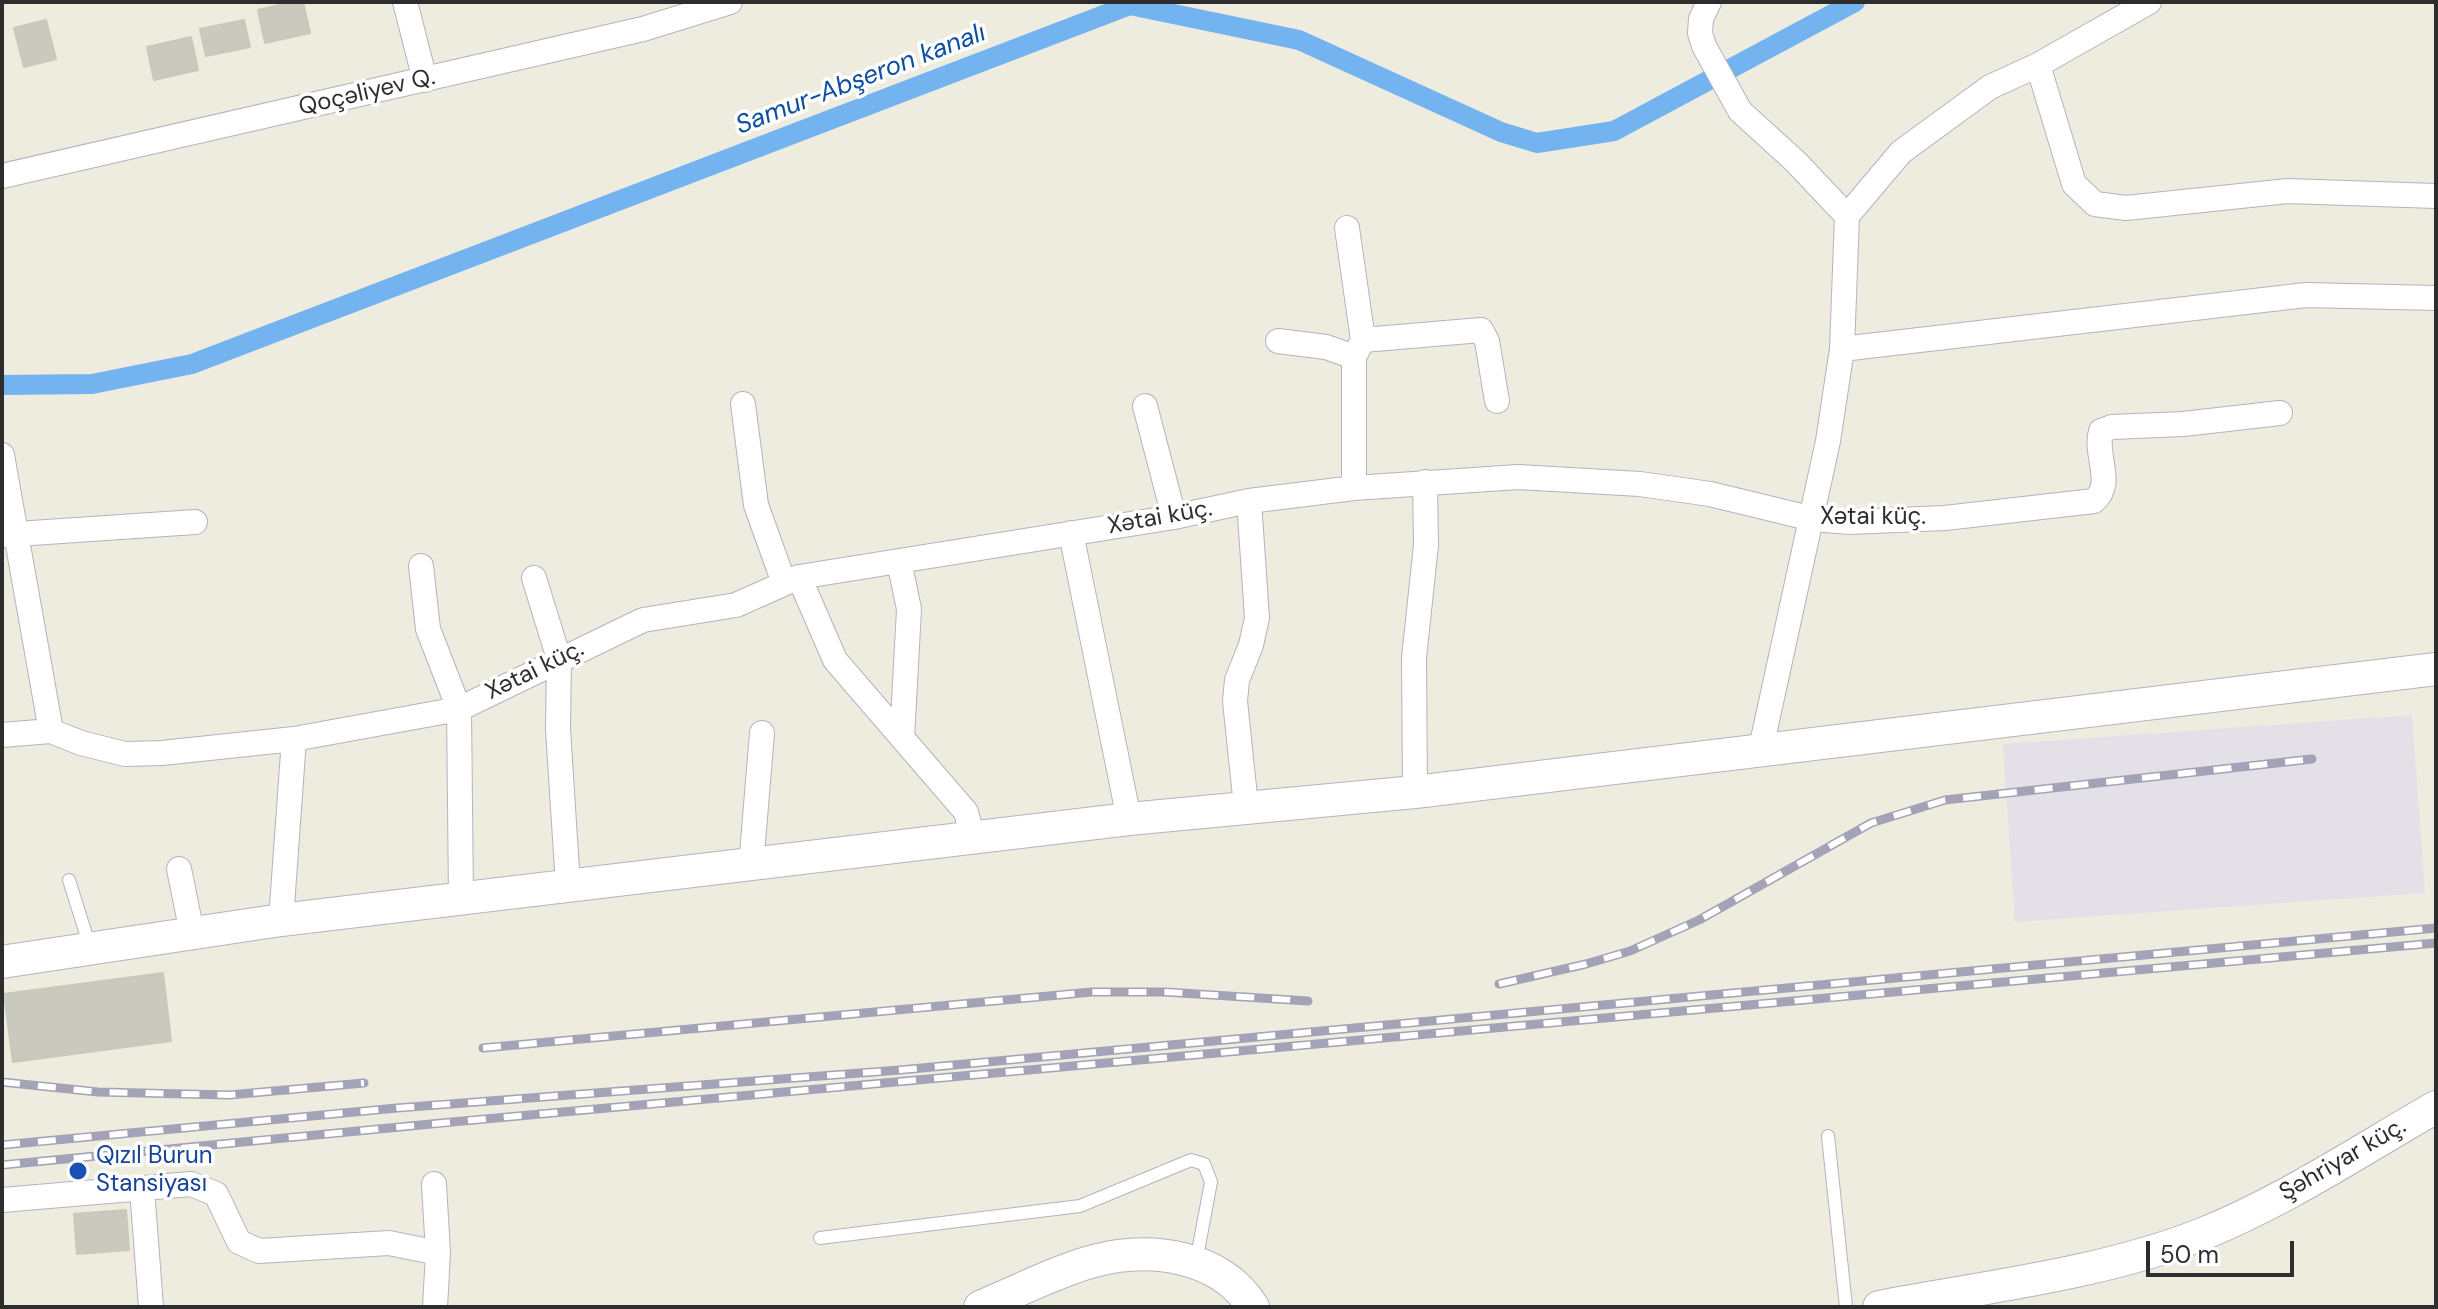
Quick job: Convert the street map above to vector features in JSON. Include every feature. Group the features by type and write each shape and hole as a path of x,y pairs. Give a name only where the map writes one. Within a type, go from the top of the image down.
{"street":[{"path":"405,2 425,80"},
{"name":"Qoçəliyev Q.","path":"2,176 643,29 730,2"},
{"path":"1709,2 1701,19 1700,33 1740,111 1796,162 1847,216"},
{"path":"1761,748 1828,441 1842,349 1847,216 1901,152 1990,87 2038,65 2149,2"},
{"path":"2038,65 2074,184 2095,204 2126,208 2288,191 2436,196"},
{"path":"1347,228 1358,348 1354,488"},
{"path":"1842,349 2306,295 2436,298"},
{"path":"1278,341 1358,348 1481,330 1487,341 1497,401"},
{"path":"743,404 756,505 792,580 835,660 966,812 973,838"},
{"path":"1145,406 1174,517"},
{"name":"Xətai küç.","path":"2,735 51,731 81,743 125,754 162,753 294,739 459,709 643,620 736,605 792,580 1174,517 1249,501 1354,488 1518,477 1640,484 1710,494 1813,519 1849,522 1945,518 2094,501 2101,494 2104,483 2098,442 2101,431 2112,427 2183,424 2280,413"},
{"path":"2,455 9,534 51,731"},
{"path":"1415,792 1414,658 1426,545 1425,482"},
{"path":"1246,806 1235,701 1237,680 1251,645 1257,618 1249,501"},
{"path":"9,534 195,522"},
{"path":"1071,533 1129,819"},
{"path":"899,561 909,609 902,738"},
{"path":"421,566 428,629 459,709 461,899"},
{"path":"534,578 559,659 558,729 568,886"},
{"path":"2,962 281,920 1129,819 1415,792 2436,669"},
{"path":"751,866 762,733"},
{"path":"281,920 294,739"},
{"path":"179,869 192,933"},
{"name":"Şəhriyar küç.","path":"1879,1307 2131,1257 2198,1236 2250,1213 2436,1107"},
{"path":"2,1200 191,1184 216,1194 239,1242 259,1251 389,1243 438,1253"},
{"path":"434,1184 438,1253 435,1307"},
{"path":"142,1189 151,1307"},
{"path":"980,1307 1093,1261 1130,1256 1169,1256 1196,1262 1219,1272 1237,1286 1253,1307"}],"lane":[{"path":"69,880 91,950"},
{"path":"1828,1136 1846,1307"},
{"path":"820,1238 1080,1206 1191,1160 1204,1164 1211,1182 1196,1262"}],"shaded area":[{"path":"2412,715 2425,893 2015,922 2003,744"}],"building":[{"path":"303,2 310,33 265,43 258,10"},
{"path":"46,20 56,59 24,67 14,28"},
{"path":"244,20 250,47 206,56 200,29"},
{"path":"191,37 198,70 154,80 147,47"},
{"path":"163,973 171,1041 13,1062 4,994"},
{"path":"126,1210 129,1250 77,1254 74,1214"}],"waterway":[{"name":"Samur-Abşeron kanalı","path":"2,385 92,384 192,364 1130,5 1299,40 1501,132 1537,143 1614,131 1855,2"}],"railway":[{"path":"1499,984 1630,951 1699,920 1871,823 1945,800 2312,759"},
{"path":"2,1145 397,1108 900,1070 2436,928"},
{"path":"2,1165 2436,943"},
{"path":"483,1048 1092,992 1165,992 1308,1001"},
{"path":"2,1082 98,1092 229,1095 364,1083"}],"place":[{"name":"Qızıl Burun Stansiyası","path":"78,1171"}]}
